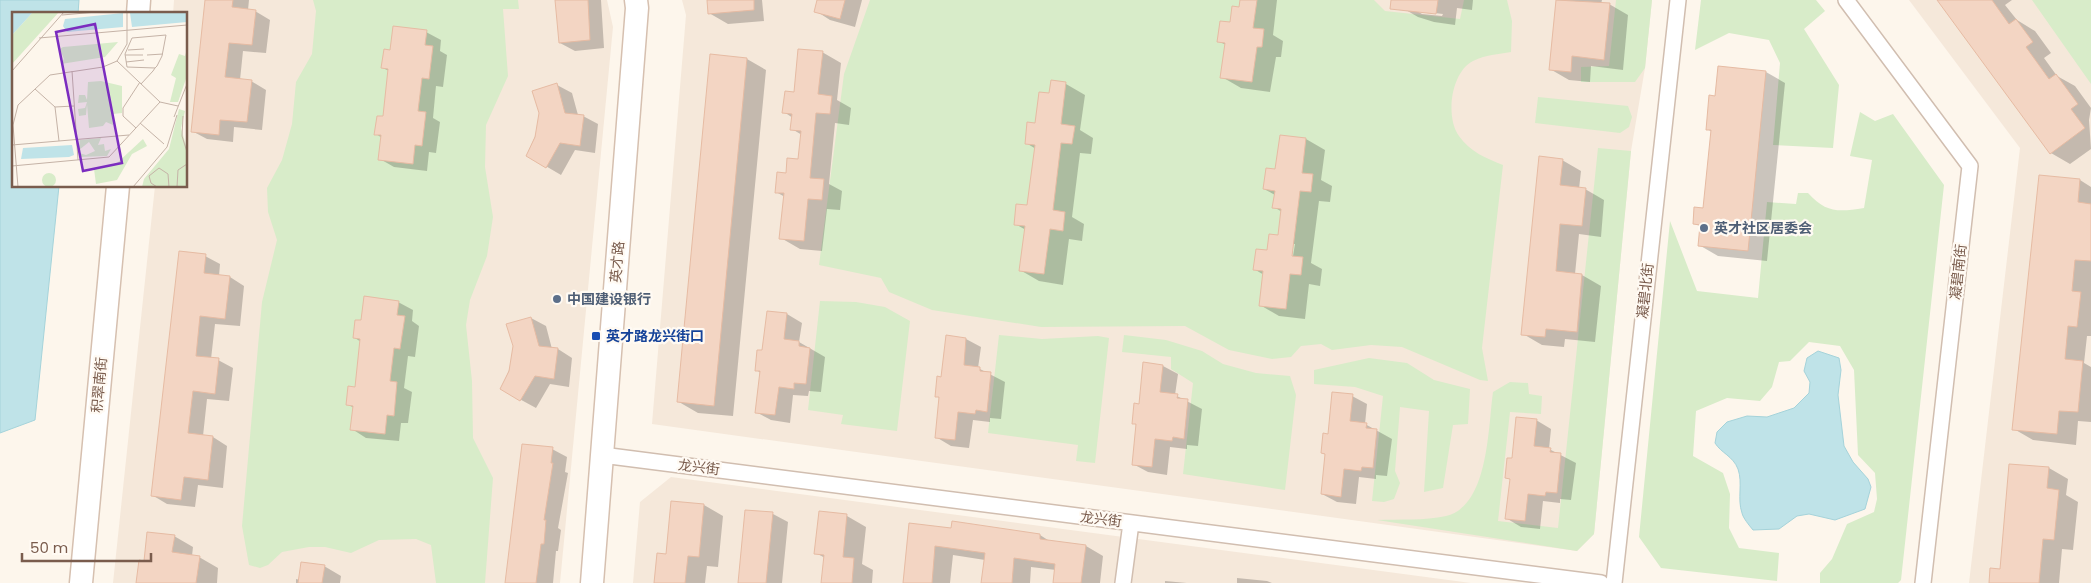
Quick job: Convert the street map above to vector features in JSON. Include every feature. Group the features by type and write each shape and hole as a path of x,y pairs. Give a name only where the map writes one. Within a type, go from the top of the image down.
{"main road":[{"name":"英才路","path":"604,583 607,455 637,8 636,0"},
{"name":"英才路","path":"592,583 607,455 647,0"},
{"name":"积翠南街","path":"81,583 118,188"}],"street":[{"name":"凝碧北街","path":"1614,583 1678,0"},
{"name":"凝碧南街","path":"1846,0 1970,166 1923,583"},
{"name":"龙兴街","path":"607,455 1601,583"},
{"path":"1123,583 1131,523"}],"shaded area":[{"path":"174,0 607,0 613,27 560,583 113,583 155,188 188,188 188,12 173,12"},
{"path":"682,0 1652,0 1645,68 1631,151 1594,534 1577,551 652,424 686,15"},
{"path":"1909,0 2091,0 2091,583 1969,583 2020,148"},
{"path":"671,477 1471,583 633,583 640,502"}],"green space":[{"path":"313,0 518,0 519,9 503,9 508,76 486,125 485,167 493,217 487,256 470,300 466,325 472,381 473,438 493,478 485,583 436,583 431,545 416,539 379,540 351,553 325,547 309,547 282,552 268,565 260,568 249,565 242,526 262,302 277,240 268,212 267,188 282,160 292,124 296,82 312,54 316,11"},
{"path":"870,0 1374,0 1385,11 1460,19 1464,0 1507,0 1512,21 1511,52 1482,57 1466,67 1455,85 1451,107 1455,128 1463,142 1479,154 1503,165 1482,348 1488,381 1480,380 1402,347 1371,345 1332,350 1321,344 1301,346 1291,357 1272,359 1229,350 1185,326 1041,327 932,310 889,292 881,278 819,265 844,74"},
{"path":"1616,0 1652,0 1645,68 1635,82 1581,82 1581,67 1609,66"},
{"path":"1701,0 1816,0 1825,11 1804,29 1839,85 1833,148 1773,145 1780,63 1769,40 1729,33 1695,50"},
{"path":"2032,0 2091,0 2091,84"},
{"path":"1538,97 1628,106 1632,117 1629,127 1620,133 1535,123"},
{"path":"1860,112 1875,121 1893,114 1944,185 1901,580 1898,583 1820,583 1820,573 1832,559 1847,524 1874,512 1877,499 1875,473 1858,455 1854,370 1840,346 1809,342 1790,361 1779,362 1772,387 1760,401 1727,398 1696,411 1693,456 1723,473 1730,494 1729,528 1739,548 1779,553 1777,581 1661,568 1639,537 1670,221 1697,291 1758,298 1767,202 1796,204 1798,193 1808,193 1815,200 1833,210 1864,208 1872,160 1850,156"},
{"path":"1598,148 1631,151 1594,534 1577,551 1377,520 1438,518 1460,509 1471,497 1484,463 1493,392 1510,382 1528,383 1529,394 1542,396 1541,414 1510,412 1498,521 1558,528"},
{"path":"820,301 856,302 885,307 910,321 897,431 841,424 843,415 808,410"},
{"path":"999,335 1042,339 1098,336 1109,338 1095,463 1076,461 1078,445 988,433"},
{"path":"1124,335 1166,340 1202,351 1223,364 1256,373 1290,376 1296,395 1285,490 1183,474 1193,383 1171,369 1171,357 1122,352"},
{"path":"1369,358 1407,363 1434,380 1470,389 1468,424 1453,425 1443,488 1424,492 1429,411 1400,407 1395,471 1400,483 1394,499 1384,502 1372,501 1383,396 1355,387 1314,384 1314,370"}],"water":[{"path":"0,0 79,0 78,12 12,12 12,188 59,188 35,420 0,433"},
{"path":"1818,351 1839,358 1841,370 1838,395 1844,446 1853,462 1868,479 1871,487 1865,509 1835,520 1809,514 1797,516 1779,529 1753,530 1744,517 1741,508 1738,469 1733,461 1715,443 1717,432 1727,422 1747,416 1767,417 1794,408 1809,393 1810,382 1804,371 1807,358"}],"building":[{"path":"205,0 233,0 232,7 256,10 252,45 229,43 225,77 252,80 247,122 220,120 219,135 191,132"},
{"path":"555,0 588,0 590,40 559,43"},
{"path":"707,0 754,0 754,10 708,14"},
{"path":"817,0 845,0 840,19 814,12"},
{"path":"1240,0 1257,0 1253,28 1264,29 1262,47 1257,47 1252,82 1220,78 1225,43 1217,42 1220,21 1230,22 1232,6 1239,7"},
{"path":"1391,0 1438,0 1436,14 1390,9"},
{"path":"1556,0 1610,3 1604,60 1572,56 1571,72 1549,70"},
{"path":"1937,0 1992,0 2009,24 2016,19 2033,42 2026,47 2049,79 2056,74 2078,104 2071,109 2085,128 2050,154"},
{"path":"393,26 427,30 425,45 433,46 429,79 422,78 418,111 426,112 422,146 415,145 413,164 378,160 381,135 374,135 377,116 383,116 388,69 381,68 384,49 390,50"},
{"path":"798,49 823,51 818,94 832,96 830,114 816,113 810,178 824,179 822,200 808,199 804,241 779,239 784,193 775,193 777,172 786,173 787,158 798,159 801,131 790,130 792,114 782,113 785,91 794,92"},
{"path":"710,54 747,58 714,406 677,402"},
{"path":"1718,66 1766,71 1748,251 1698,246 1700,225 1693,224 1694,207 1703,208 1711,130 1706,130 1709,95 1715,96"},
{"path":"1051,80 1066,82 1061,124 1075,126 1072,144 1061,143 1053,210 1065,212 1063,231 1050,229 1044,274 1019,271 1025,226 1014,225 1016,204 1027,205 1035,145 1025,144 1027,122 1035,123 1039,92 1049,93"},
{"path":"557,83 565,113 584,115 580,146 560,143 546,168 526,156 535,137 539,113 532,91"},
{"path":"1280,135 1306,138 1302,173 1313,174 1311,192 1300,191 1292,256 1303,257 1301,275 1290,274 1286,309 1259,306 1263,271 1253,270 1256,249 1267,250 1269,234 1278,235 1281,209 1272,208 1275,191 1263,189 1266,168 1275,169"},
{"path":"1539,156 1563,159 1560,185 1586,188 1582,226 1560,224 1556,271 1582,274 1577,332 1546,329 1545,337 1521,335"},
{"path":"2039,175 2080,179 2078,202 2091,204 2091,261 2075,260 2072,291 2081,292 2077,327 2068,326 2065,359 2083,361 2078,412 2059,411 2057,434 2012,430"},
{"path":"179,251 206,254 204,273 230,276 225,319 200,316 196,356 219,358 215,394 193,391 188,433 213,436 208,480 184,477 181,500 151,496"},
{"path":"364,296 399,301 397,315 405,316 400,349 394,348 390,381 397,382 394,416 387,415 385,434 350,430 353,406 346,405 348,386 355,387 360,339 353,338 355,320 361,320"},
{"path":"767,311 787,313 784,339 799,341 799,346 810,348 806,384 794,383 794,389 779,387 775,415 755,413 760,371 755,371 757,350 762,350"},
{"path":"531,317 539,346 558,348 554,379 535,376 520,401 500,389 509,371 513,346 506,324"},
{"path":"946,335 966,338 964,365 980,367 980,371 991,372 987,412 976,410 975,414 958,412 955,440 935,438 939,397 935,397 937,376 941,377"},
{"path":"1143,362 1163,365 1160,392 1178,394 1177,398 1188,399 1184,439 1173,437 1172,441 1155,439 1152,467 1132,465 1136,424 1132,424 1134,403 1139,404"},
{"path":"1332,392 1353,394 1350,421 1367,423 1366,428 1377,429 1373,468 1362,467 1361,471 1344,469 1341,497 1321,494 1325,454 1321,453 1323,433 1328,434"},
{"path":"1516,417 1537,419 1534,446 1551,448 1550,452 1561,453 1557,493 1546,492 1545,496 1528,494 1525,521 1505,519 1510,479 1505,478 1507,458 1512,458"},
{"path":"522,444 553,447 551,463 553,463 544,520 546,520 544,544 541,544 536,583 505,583"},
{"path":"2009,464 2049,467 2047,488 2059,490 2054,540 2043,539 2039,583 1989,583 1990,568 2000,569"},
{"path":"671,501 704,504 699,557 688,556 685,583 654,583 657,553 666,554"},
{"path":"745,510 773,512 766,583 738,583"},
{"path":"819,511 847,514 843,557 854,558 852,583 821,583 824,555 814,554"},
{"path":"952,521 1040,534 1040,539 1086,545 1081,583 1053,583 1055,564 1014,558 1012,583 981,583 985,553 935,546 932,583 903,583 909,523 951,528"},
{"path":"147,532 175,535 172,552 200,556 196,583 136,583 139,560 144,561"},
{"path":"301,562 325,565 322,583 298,583"}],"place":[{"name":"英才社区居委会","path":"1704,228"},
{"name":"中国建设银行","path":"557,299"},
{"name":"英才路龙兴街口","path":"596,336"}]}
